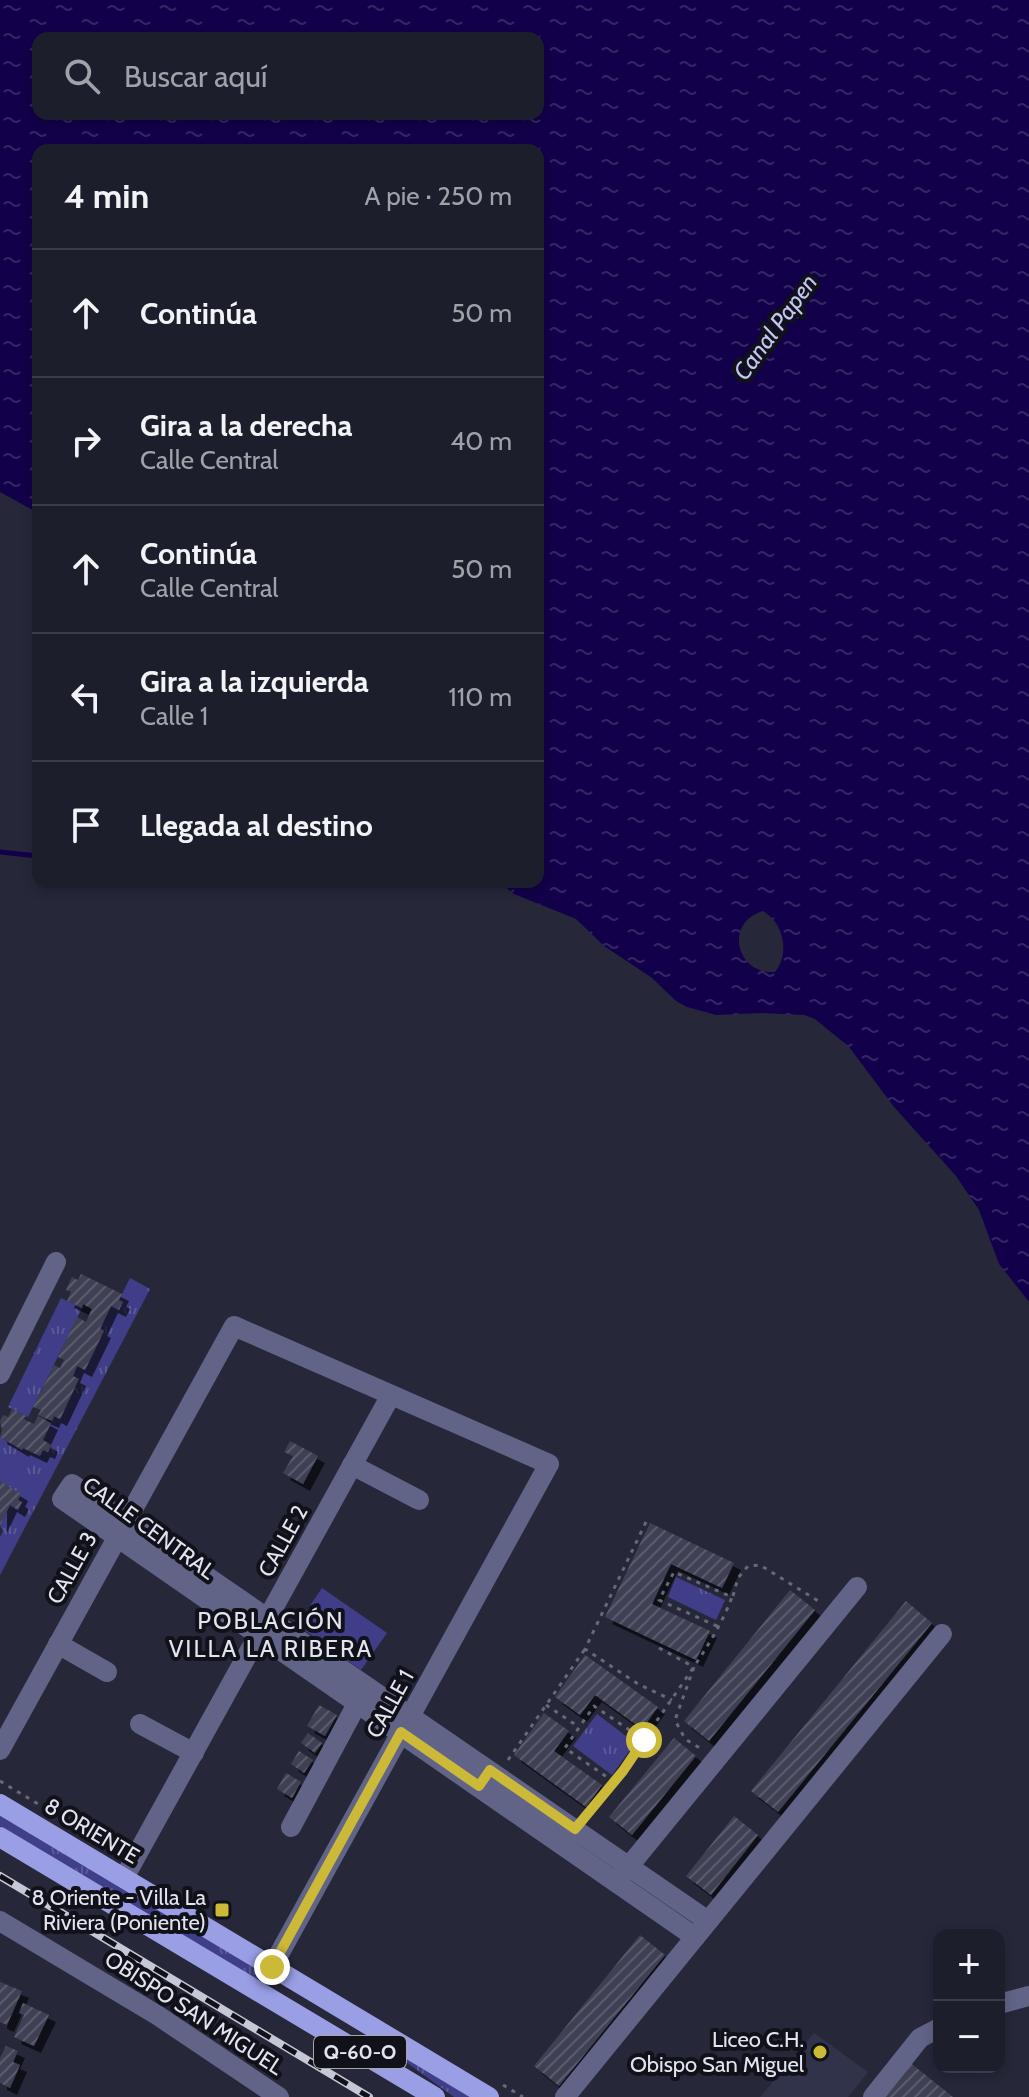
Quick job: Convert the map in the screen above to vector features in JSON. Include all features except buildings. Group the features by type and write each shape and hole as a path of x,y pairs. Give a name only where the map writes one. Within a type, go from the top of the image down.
{"main road":[{"name":"8 ORIENTE","path":"0,1804 489,2097"},
{"name":"Q-60-O","path":"0,1837 435,2097"},
{"path":"272,1967 275,1987 284,2007"}],"street":[{"path":"0,1374 56,1262"},
{"name":"CALLE 3","path":"0,1750 234,1326 391,1395"},
{"name":"CALLE 1","path":"272,1967 549,1464 391,1395"},
{"name":"CALLE 2","path":"124,1878 391,1395"},
{"path":"352,1465 419,1500"},
{"name":"CALLE CENTRAL","path":"121,1529 406,1724 575,1829 622,1874"},
{"path":"622,1874 857,1587"},
{"name":"CALLE CENTRAL","path":"263,1626 358,1702 406,1724"},
{"path":"565,2097 942,1634"},
{"path":"58,1644 107,1672"},
{"path":"291,1827 358,1702"},
{"path":"140,1724 194,1753"},
{"name":"CALLE CENTRAL","path":"489,1777 702,1929"},
{"name":"OBISPO SAN MIGUEL","path":"0,1921 157,2015 279,2097"},
{"path":"1005,2002 1029,1996"},
{"path":"873,2097 920,2038 933,2031"}],"path":[{"path":"489,1777 585,1649 646,1522"},
{"path":"575,1829 614,1782 694,1667 719,1627 738,1578 748,1566 760,1565 838,1611"},
{"path":"719,1627 659,1600 674,1572 732,1597"},
{"path":"659,1648 694,1667"},
{"path":"585,1649 638,1684 672,1700"},
{"path":"694,1667 675,1720 685,1739 716,1759"},
{"path":"546,1705 579,1727"},
{"path":"614,1782 565,1748 594,1706 644,1740"}],"shaded area":[{"name":"Liceo C.H. Obispo San Miguel","path":"814,2033 868,2072 848,2097 760,2097"}],"green space":[{"path":"130,1278 150,1289 0,1575 0,1537 3,1531 0,1526 10,1505 18,1509 22,1502 18,1500 20,1494 0,1481 0,1437 40,1456 43,1450 48,1452 51,1445 43,1440 54,1416 60,1418 79,1380 73,1376 77,1366 85,1370 104,1332 100,1329 111,1306 120,1309 123,1302 119,1300"},
{"path":"61,1298 82,1308 28,1417 8,1407"},
{"path":"676,1577 725,1600 716,1620 668,1597"},
{"path":"322,1588 387,1633 361,1670 297,1625"},
{"path":"597,1714 635,1743 612,1775 573,1746"},
{"path":"0,1814 257,1967 258,1981 0,1826"},
{"path":"384,2046 470,2097 454,2097"}],"water":[{"path":"0,0 1029,0 1029,1302 999,1264 979,1210 956,1176 894,1107 849,1047 815,1019 804,1015 762,1013 716,1015 687,1007 652,978 604,946 576,919 514,894 506,888 544,888 544,144 32,144 32,510 0,492","holes":["763,911 780,931 783,948 780,965 775,972 762,971 751,965 744,957 739,936 750,917"]}],"waterway":[{"name":"Canal Papen","path":"0,852 32,855"}],"railway":[{"path":"0,1876 369,2097"}],"place":[{"name":"8 Oriente - Villa La Riviera (Poniente)","path":"222,1910"},
{"name":"Liceo C.H. Obispo San Miguel","path":"820,2052"}],"district":[{"name":"POBLACIÓN VILLA LA RIBERA","path":"271,1634"}],"route":[{"path":"272,1967 401,1732 479,1786 490,1770 575,1829 644,1740"}]}
